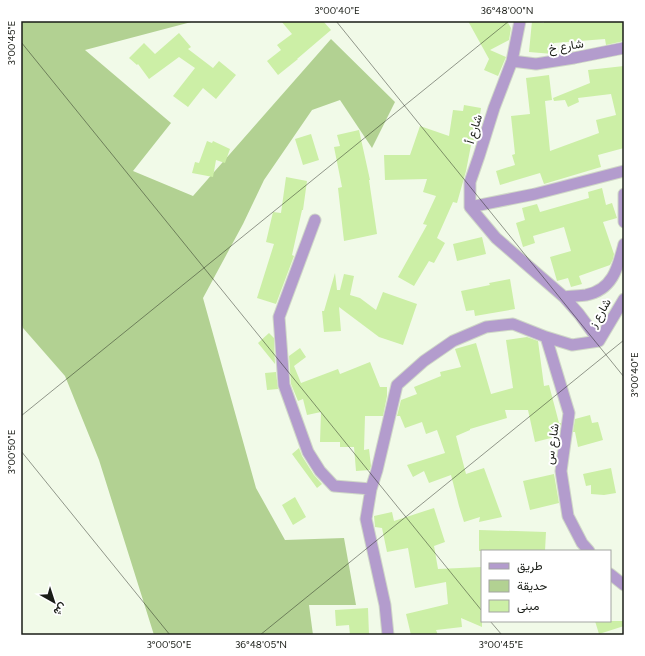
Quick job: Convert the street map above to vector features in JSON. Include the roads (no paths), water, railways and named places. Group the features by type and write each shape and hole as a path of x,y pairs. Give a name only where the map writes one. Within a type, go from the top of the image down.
{"street":[{"name":"شارع أ","path":"470,207 470,182 494,108 512,61 520,21"},
{"name":"شارع خ","path":"512,61 536,64 624,48"},
{"path":"388,635 385,605 366,519 371,489 379,463 397,385 424,361 453,341 486,327 513,324 546,338 572,345 599,341 564,297 496,238 470,207 535,194 624,171"},
{"path":"624,194 624,222"},
{"path":"315,220 279,317 284,385 308,452 320,471 334,486 371,489"},
{"path":"564,297 587,295 606,286 617,270 624,244"},
{"name":"شارع ﺯ","path":"599,341 624,298"},
{"name":"شارع ﺱ","path":"546,338 569,413 560,471 568,516 582,543 588,550"},
{"path":"611,575 624,585"}]}
